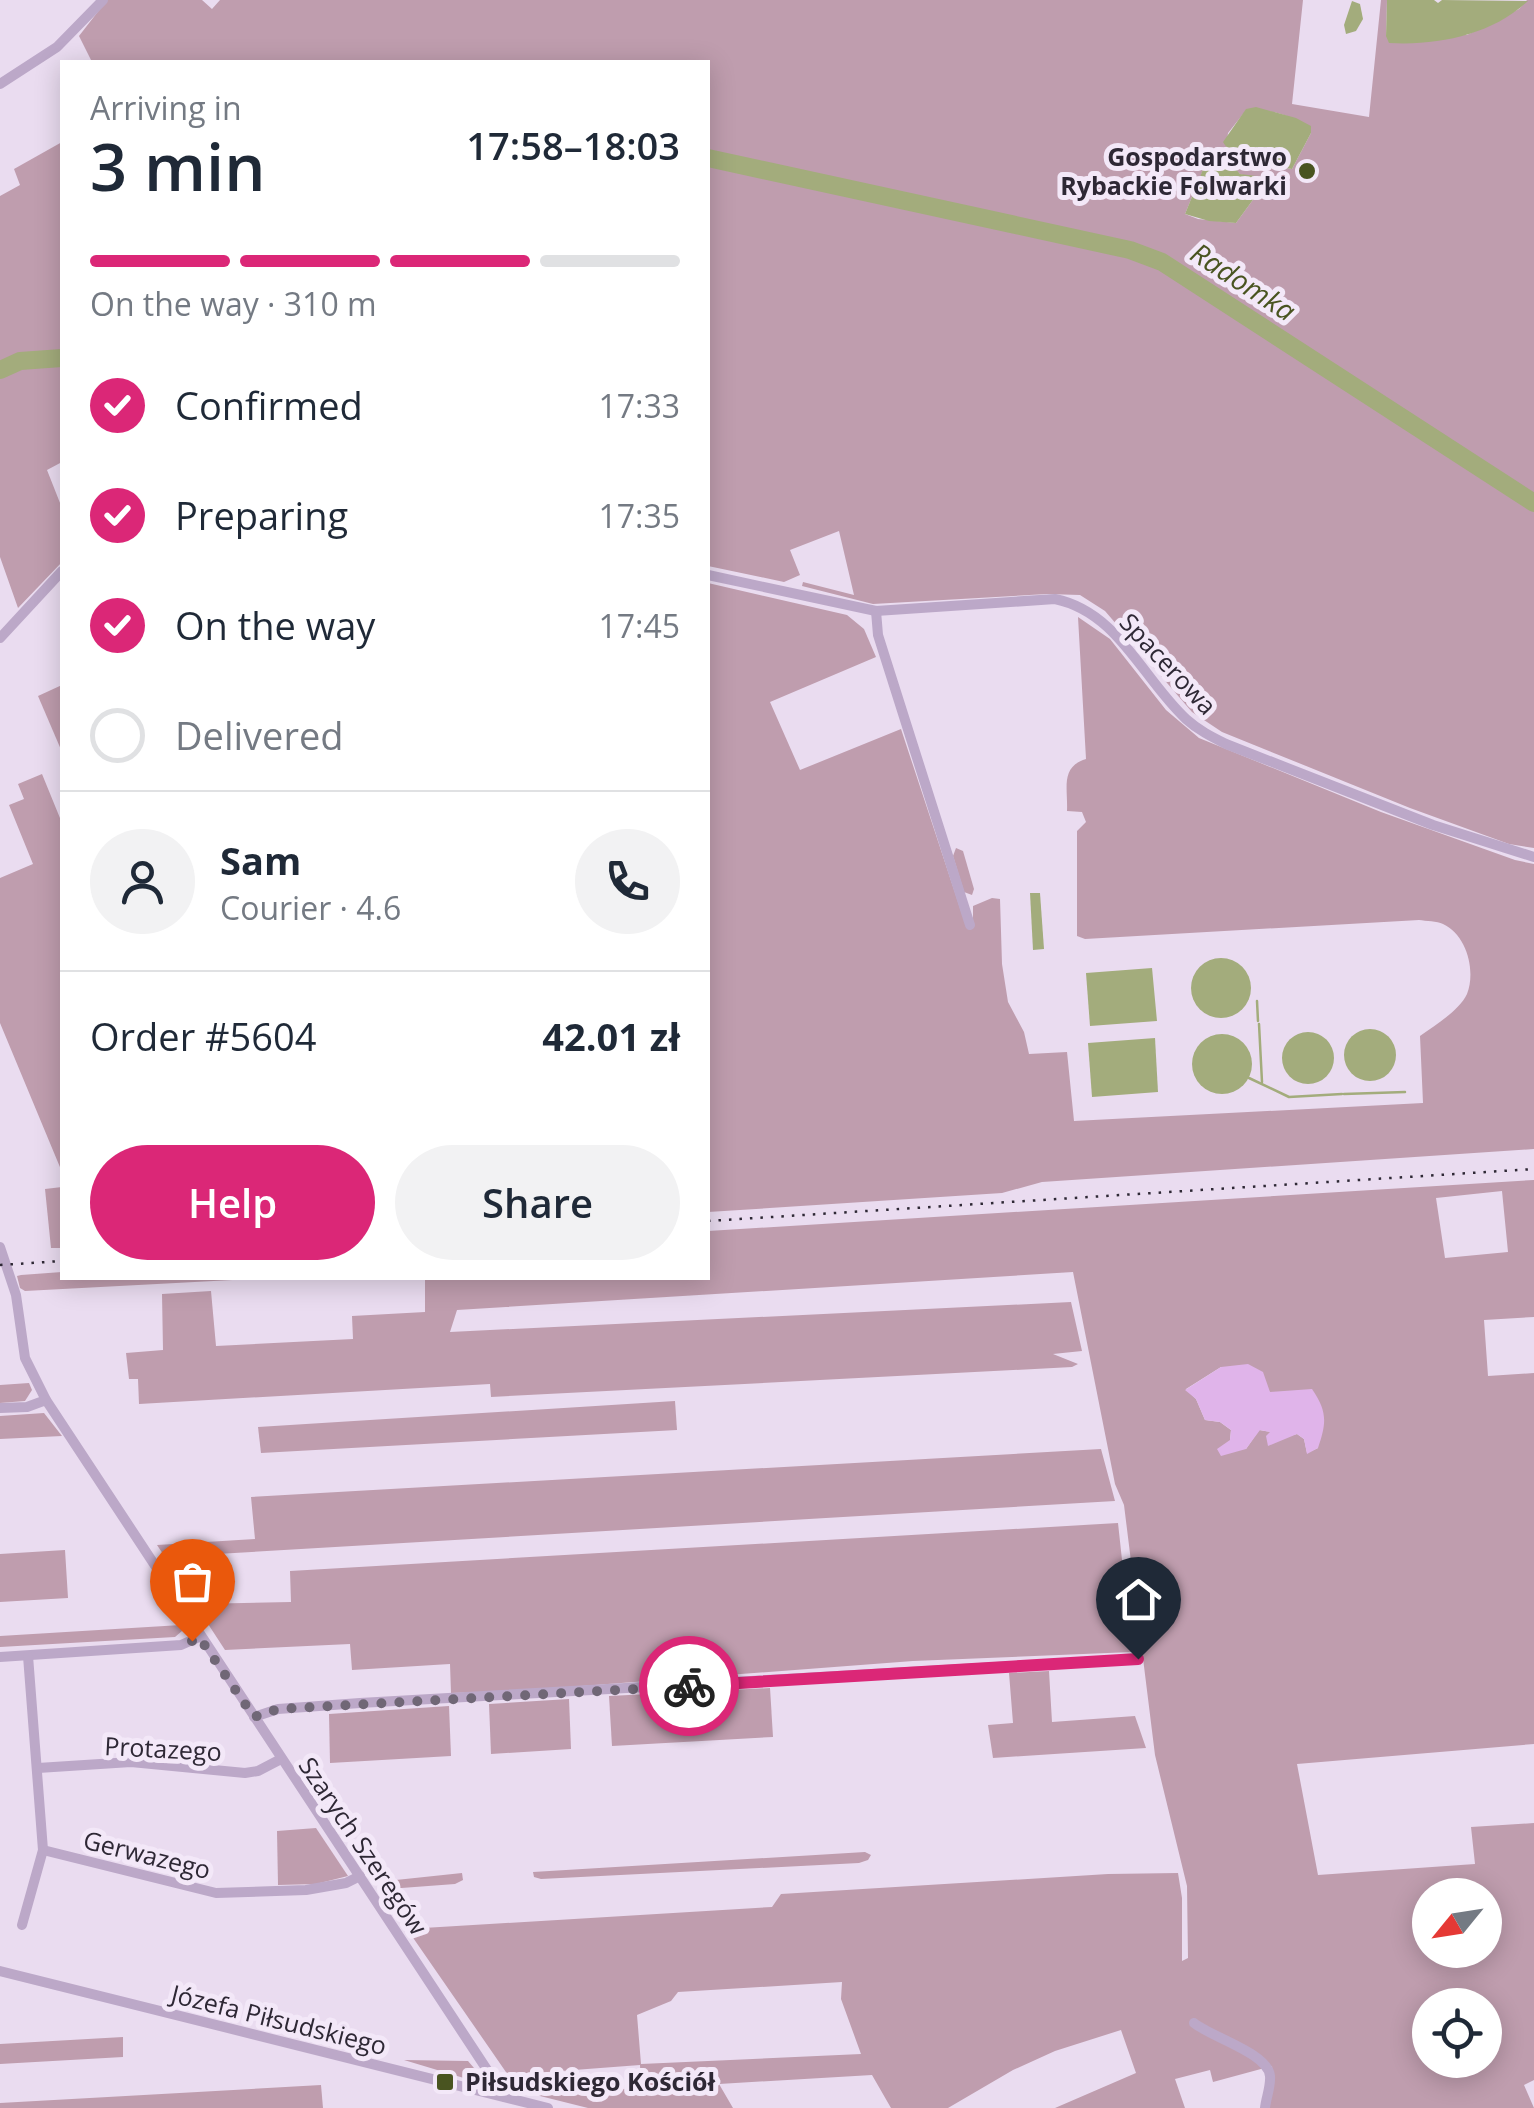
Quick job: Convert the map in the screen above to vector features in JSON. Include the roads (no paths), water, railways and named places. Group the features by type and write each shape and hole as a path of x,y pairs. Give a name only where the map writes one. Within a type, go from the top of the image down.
{"street":[{"path":"0,84 57,47 103,0"},
{"path":"0,638 60,573"},
{"name":"Spacerowa","path":"710,575 876,611 1055,599 1074,603 1098,618 1176,710 1197,729 1433,825 1534,857"},
{"path":"876,611 878,636 970,924"},
{"name":"Szarych Szeregów","path":"0,1247 16,1294 25,1358 46,1400 506,2097"},
{"path":"0,1408 27,1407 46,1400"},
{"path":"0,1657 181,1645 199,1637"},
{"path":"22,1924 43,1850 28,1656"},
{"path":"254,1717 278,1709 1138,1659"},
{"name":"Protazego","path":"38,1768 131,1762 246,1773 281,1759"},
{"name":"Gerwazego","path":"43,1850 216,1893 321,1888 360,1876"},
{"name":"Józefa Piłsudskiego","path":"0,1971 548,2108"},
{"path":"1194,2023 1206,2034 1256,2056 1267,2068 1270,2077 1264,2108"}],"waterway":[{"name":"Radomka","path":"710,158 1130,250 1162,262 1534,503"},
{"name":"Radomka","path":"0,370 20,361 60,358"},
{"path":"1257,1001 1258,1021"},
{"path":"1259,1024 1262,1082"},
{"path":"1249,1078 1289,1097 1342,1094"},
{"path":"1344,1094 1405,1092"}],"railway":[{"path":"710,1221 1534,1169"},
{"path":"0,1265 60,1261"}],"place":[{"name":"Gospodarstwo Rybackie Folwarki","path":"1307,171"},
{"name":"Piłsudskiego Kościół","path":"445,2082"}]}
